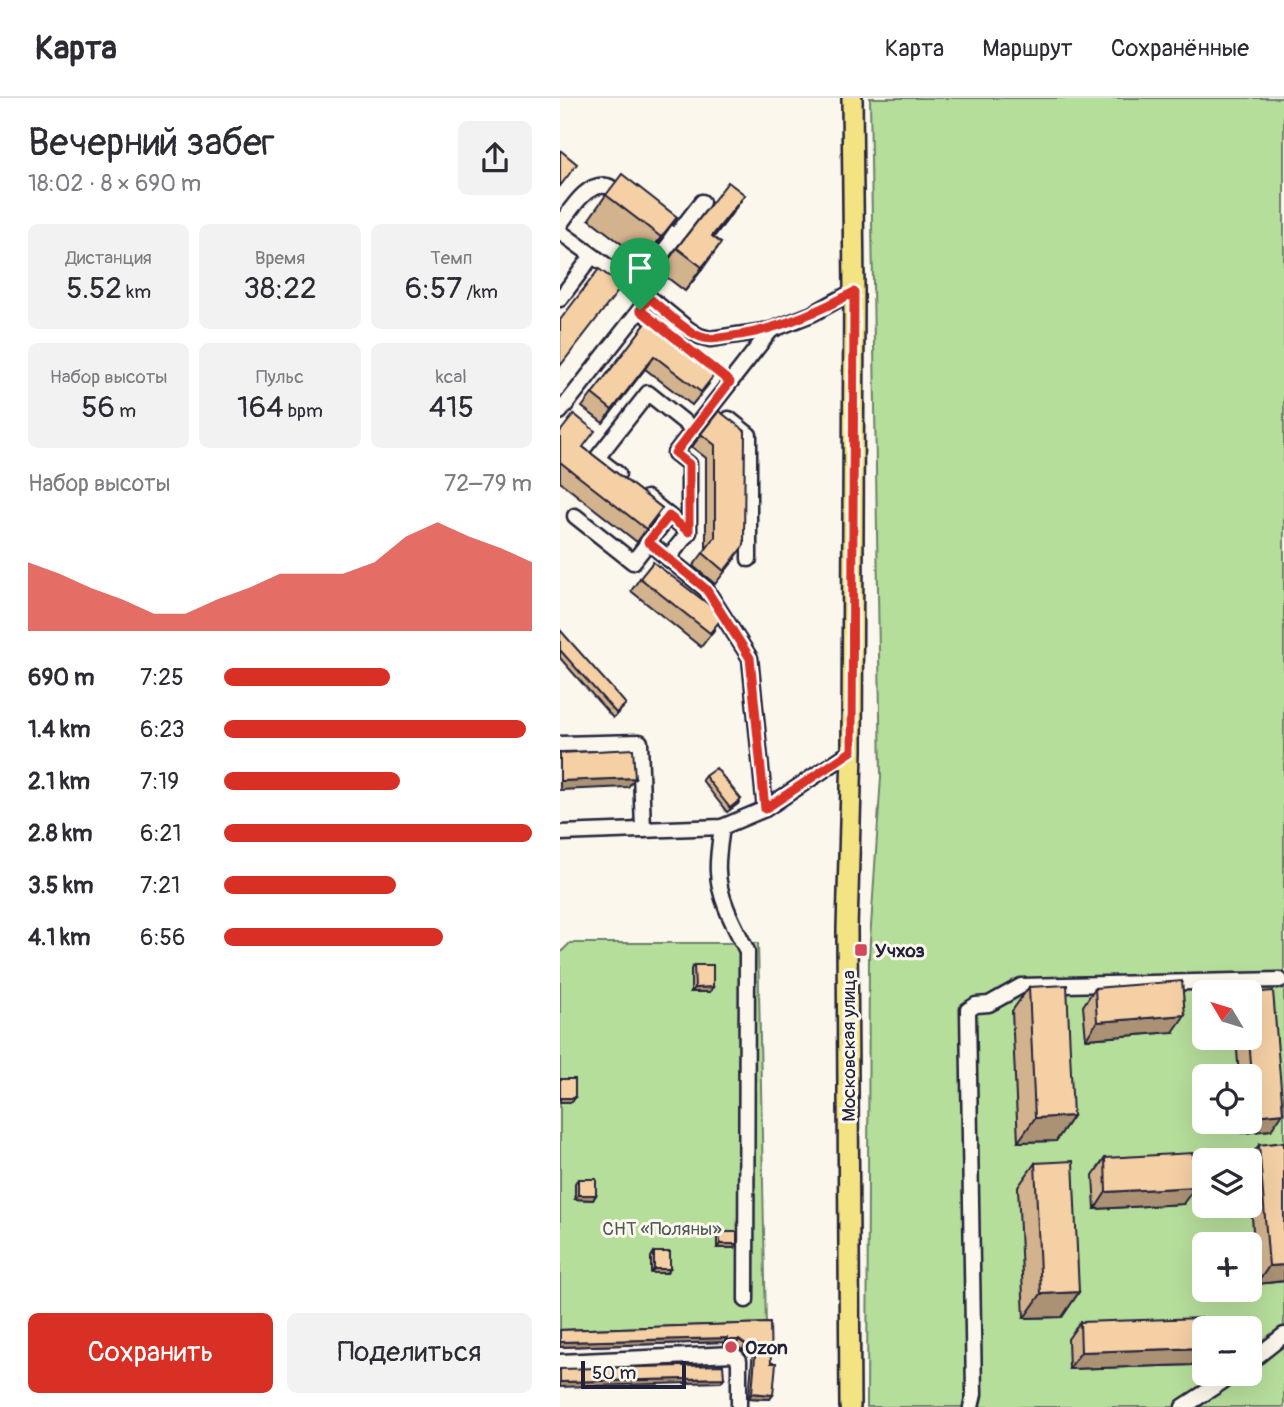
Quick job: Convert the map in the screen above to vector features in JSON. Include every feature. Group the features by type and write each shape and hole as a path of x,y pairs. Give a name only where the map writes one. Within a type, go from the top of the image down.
{"main road":[{"name":"Московская улица","path":"850,1407 847,929 852,751 852,98"}],"street":[{"path":"560,224 589,191 599,186 610,186 675,237"},
{"path":"636,287 702,202"},
{"path":"560,232 636,287 645,304 680,342"},
{"path":"560,299 593,256"},
{"path":"645,304 699,336 710,339 771,330 811,314 854,292"},
{"path":"560,412 645,304"},
{"path":"668,558 689,532 689,464 675,453 712,405 725,378 771,330"},
{"path":"689,532 597,458 648,393 693,429"},
{"path":"712,405 749,435 749,559"},
{"path":"575,516 633,562 669,516"},
{"path":"648,542 706,589 750,658 765,809"},
{"path":"560,744 640,742 643,830"},
{"path":"560,832 722,827 765,809 852,751"},
{"path":"722,827 717,870 719,883 730,916 747,951 746,1300"},
{"path":"971,1407 974,1394 968,1010 976,1005 989,1004 1021,986 1280,980"},
{"path":"1262,1352 1284,1335"},
{"path":"560,1362 733,1354 738,1360 739,1407"},
{"path":"1183,1407 1215,1386"}],"green space":[{"path":"870,98 1284,98 1284,1407 867,1407 869,956 881,777"},
{"name":"СНТ «Поляны»","path":"570,943 758,943 766,1327 560,1334 560,953"}],"building":[{"path":"560,150 577,164 560,186"},
{"path":"622,174 677,217 661,237 606,195"},
{"path":"728,182 745,195 712,236 721,243 702,267 677,248"},
{"path":"599,269 622,286 560,366 560,320"},
{"path":"650,318 718,370 701,392 654,356 612,410 592,394"},
{"path":"719,411 745,431 744,545 724,571 703,553 715,537 715,445 701,434"},
{"path":"574,414 595,431 583,447 662,508 646,529 560,462 560,432"},
{"path":"653,562 724,616 710,633 640,578"},
{"path":"560,630 626,704 616,713 560,650"},
{"path":"633,749 635,778 560,781 560,753"},
{"path":"716,768 741,799 730,808 705,776"},
{"path":"694,965 713,965 713,987 695,988"},
{"path":"1182,981 1185,1015 1097,1022 1095,988"},
{"path":"1067,985 1073,1116 1035,1118 1029,987"},
{"path":"1273,991 1283,1113 1262,1115 1262,1064 1251,1064 1250,1050 1262,1050 1262,992"},
{"path":"560,1079 575,1079 575,1098 560,1098"},
{"path":"1284,1142 1284,1265 1269,1266 1262,1148 1259,1145"},
{"path":"1192,1153 1192,1187 1106,1192 1105,1158"},
{"path":"1073,1161 1079,1292 1041,1294 1035,1163"},
{"path":"578,1179 596,1179 596,1195 578,1195"},
{"path":"720,1232 737,1232 737,1244 720,1244"},
{"path":"654,1252 670,1252 670,1269 654,1269"},
{"path":"1192,1318 1192,1348 1081,1352 1080,1322"},
{"path":"770,1323 771,1363 776,1363 773,1395 752,1393 756,1345 746,1345 739,1340 727,1338 560,1342 560,1330"},
{"path":"723,1365 724,1378 560,1382 560,1369"}],"place":[{"name":"Учхоз","path":"861,950"},
{"name":"Ozon","path":"731,1347"}],"route":[{"path":"854,292 852,751 765,809 750,658 706,589 648,542 669,516 689,532 689,464 675,453 730,382 640,310 649,298 688,329 710,339 771,330 833,304 854,292"}]}
